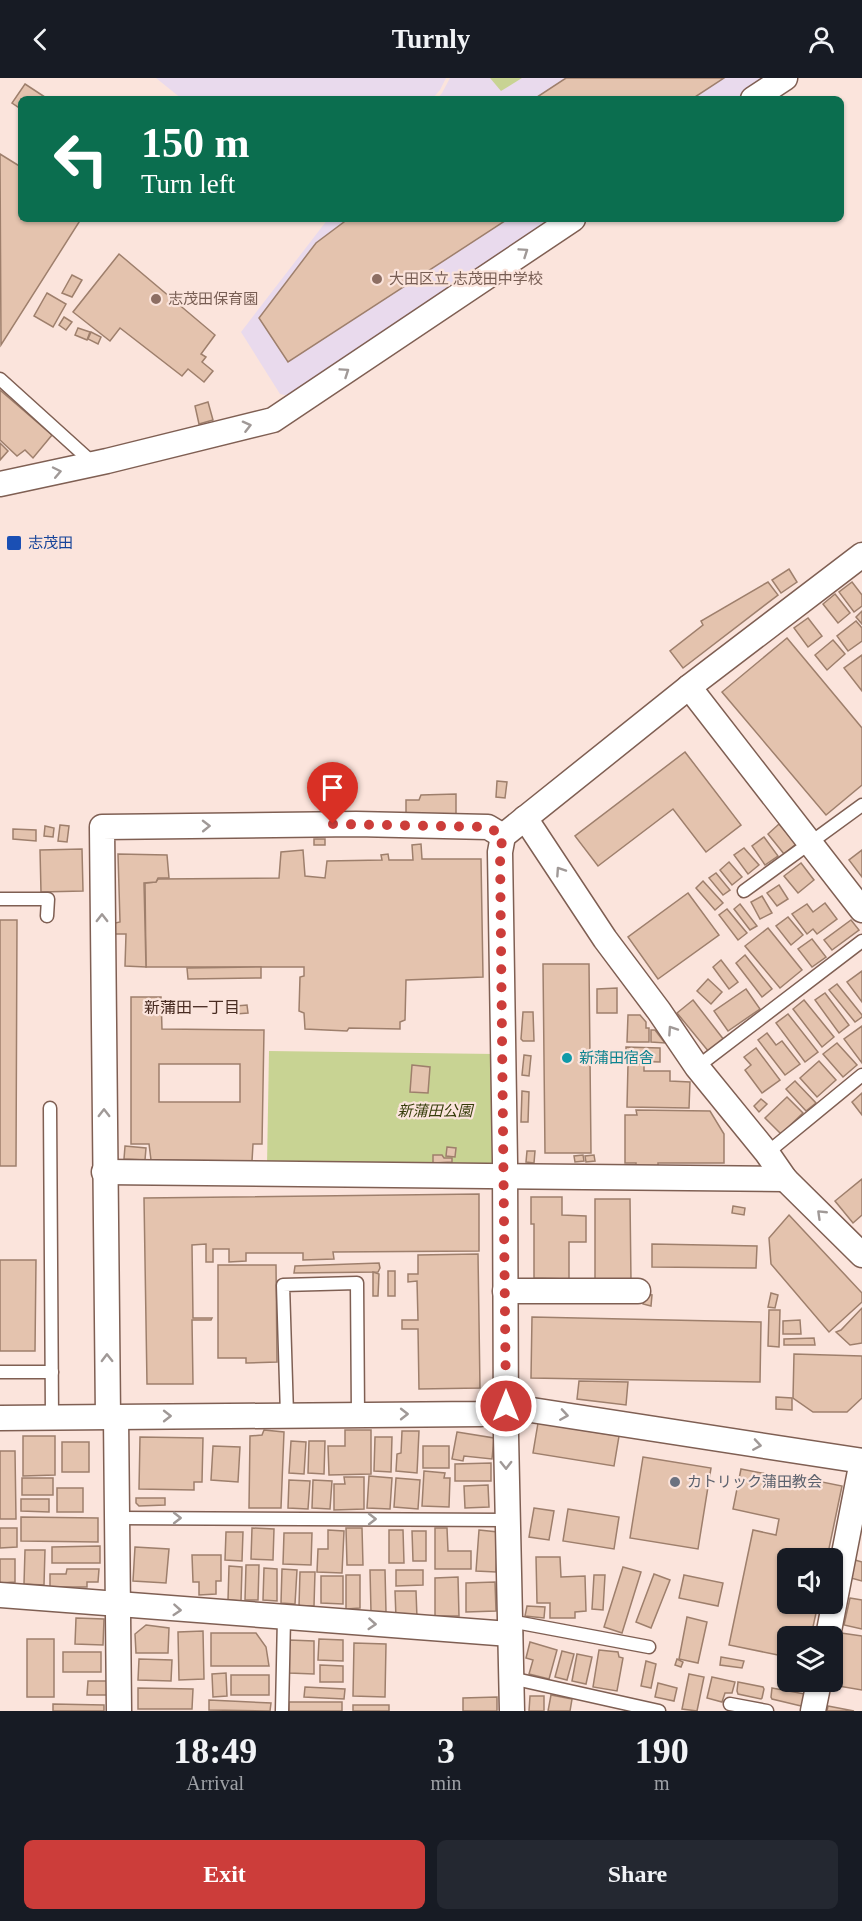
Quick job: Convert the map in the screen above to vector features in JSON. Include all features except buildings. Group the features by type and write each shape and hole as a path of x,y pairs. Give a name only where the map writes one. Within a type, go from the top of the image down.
{"street":[{"path":"758,96 785,78"},
{"path":"0,484 94,464 273,420 569,222"},
{"path":"512,1711 507,1520 500,852 503,836 689,687 857,568"},
{"path":"689,687 862,909"},
{"path":"525,818 605,939 659,1011 697,1067 767,1153 785,1179 862,1256"},
{"path":"119,1711 118,1518 112,1417 104,1172 102,827 356,824 488,827 503,836"},
{"path":"104,1172 785,1179"},
{"path":"505,1291 638,1291"},
{"path":"0,1418 481,1414 506,1406 862,1461 830,1626"},
{"path":"0,1595 424,1632 510,1627"},
{"path":"813,1711 817,1692"}],"lane":[{"path":"0,379 94,464"},
{"path":"744,891 862,805"},
{"path":"0,899 48,899 47,916"},
{"path":"697,1067 862,941"},
{"path":"767,1153 862,1075"},
{"path":"50,1108 52,1417"},
{"path":"287,1415 284,1285 357,1283 358,1414"},
{"path":"0,1372 52,1372"},
{"path":"118,1518 507,1520"},
{"path":"282,1711 284,1618"},
{"path":"510,1627 649,1647"},
{"path":"511,1678 659,1711"},
{"path":"730,1704 767,1711"}],"shaded area":[{"path":"156,78 446,78 435,96 178,96"},
{"path":"450,78 772,78 745,96 440,96"},
{"name":"大田区立 志茂田中学校","path":"326,222 556,222 294,397 280,394 241,332"}],"green space":[{"path":"490,78 522,78 501,91"},
{"name":"新蒲田公園","path":"269,1051 495,1054 493,1169 267,1165"}],"place":[{"name":"大田区立 志茂田中学校","path":"377,279"},
{"name":"志茂田保育園","path":"156,299"},
{"name":"志茂田","path":"14,543"},
{"name":"新蒲田宿舎","path":"567,1058"},
{"name":"カトリック蒲田教会","path":"675,1482"}],"district":[{"name":"新蒲田一丁目","path":"192,1007"}],"route":[{"path":"333,824 488,827 503,836 500,852 506,1406"}]}
